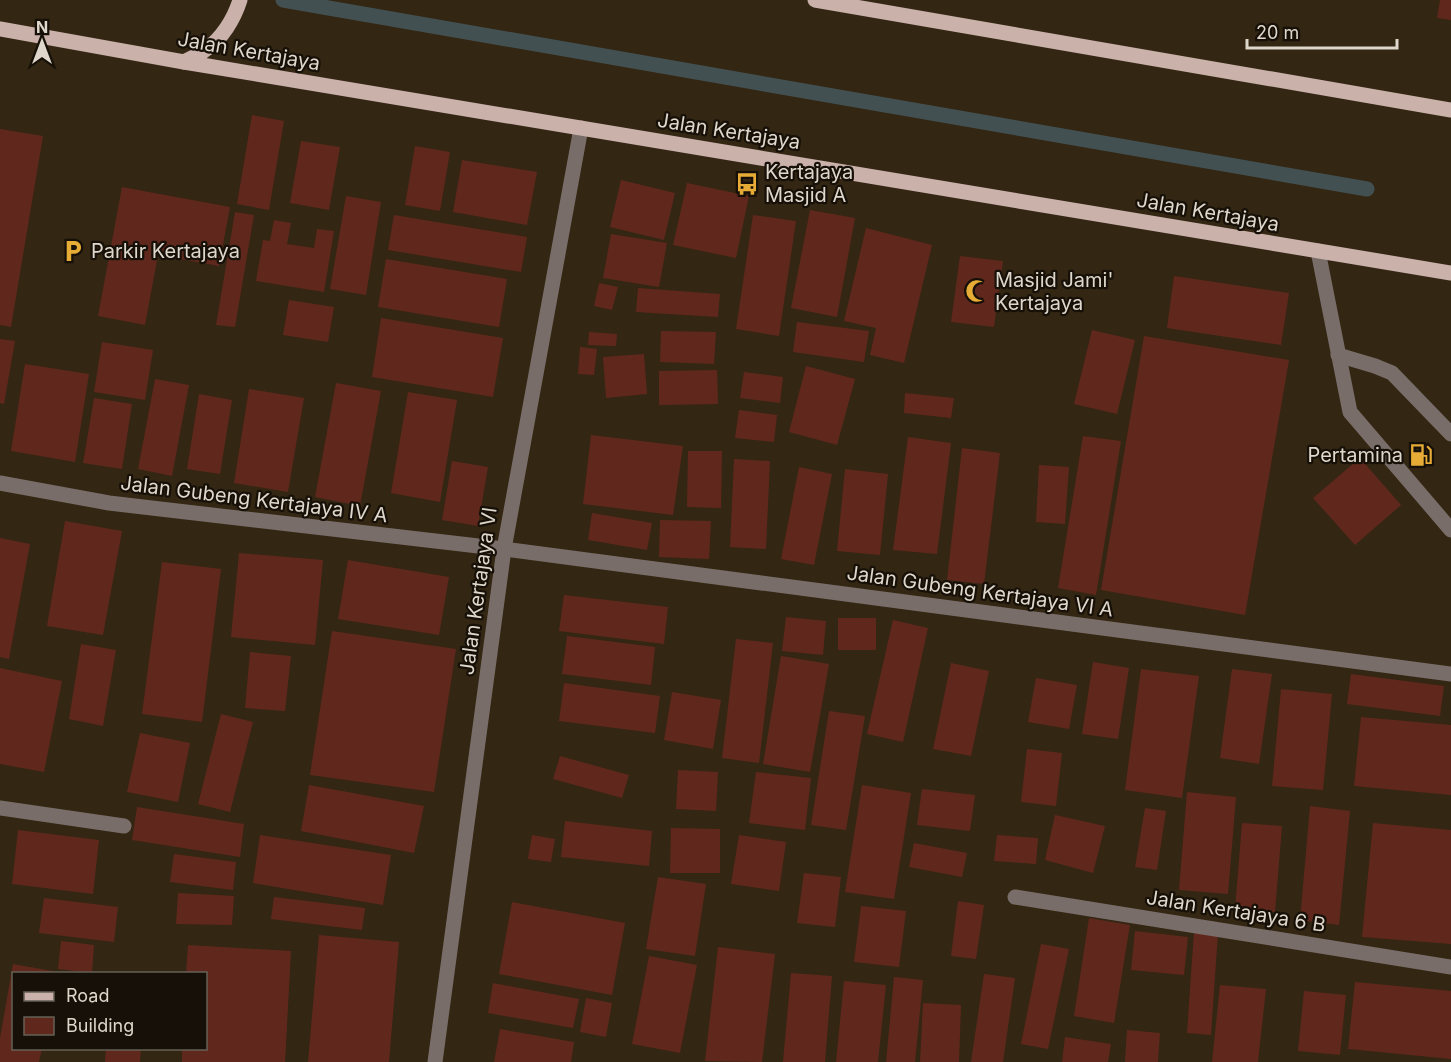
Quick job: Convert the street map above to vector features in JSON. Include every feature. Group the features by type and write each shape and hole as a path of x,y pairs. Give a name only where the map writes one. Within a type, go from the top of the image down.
{"main road":[{"path":"184,62 207,50 225,32 240,0"},
{"path":"815,0 1451,110"},
{"name":"Jalan Kertajaya","path":"0,29 184,62 1451,273"}],"street":[{"name":"Jalan Kertajaya VI","path":"435,1062 504,549 581,128"},
{"path":"1318,251 1350,412 1451,530"},
{"path":"1338,355 1392,373 1451,434"},
{"name":"Jalan Gubeng Kertajaya IV A","path":"0,483 109,503 504,549"},
{"name":"Jalan Gubeng Kertajaya VI A","path":"504,549 1451,674"},
{"path":"0,808 124,826"},
{"name":"Jalan Kertajaya 6 B","path":"1015,897 1451,967"}],"building":[{"path":"1440,0 1451,0 1451,20 1437,18"},
{"path":"252,115 284,121 269,210 237,204"},
{"path":"0,129 43,136 11,327 0,325"},
{"path":"301,141 340,147 329,210 290,203"},
{"path":"415,146 450,152 440,211 405,205"},
{"path":"462,160 537,172 527,225 453,212"},
{"path":"621,180 675,193 664,240 610,227"},
{"path":"687,183 749,196 736,258 673,245"},
{"path":"122,187 230,207 219,266 158,255 145,325 98,316"},
{"path":"346,196 381,202 366,295 330,289"},
{"path":"810,210 855,218 837,317 791,308"},
{"path":"235,212 254,215 235,327 216,325"},
{"path":"394,215 527,237 521,272 388,250"},
{"path":"753,215 796,221 779,336 736,329"},
{"path":"274,220 291,223 287,244 314,248 317,229 334,231 324,292 256,281 263,240 270,241"},
{"path":"866,228 932,245 904,363 870,355 876,328 844,321"},
{"path":"611,234 667,243 659,287 603,278"},
{"name":"Masjid Jami' Kertajaya","path":"960,256 1003,261 994,327 951,322"},
{"path":"386,259 507,279 499,327 378,307"},
{"path":"1174,276 1289,293 1281,345 1167,328"},
{"path":"599,283 618,287 612,310 594,306"},
{"path":"638,288 720,294 718,317 636,312"},
{"path":"289,300 334,307 328,342 283,335"},
{"path":"381,318 503,338 493,397 372,377"},
{"path":"797,322 869,331 864,362 793,352"},
{"path":"1092,330 1135,340 1117,414 1074,404"},
{"path":"661,331 716,332 714,364 660,362"},
{"path":"589,332 617,334 616,346 588,345"},
{"path":"1144,336 1289,360 1245,615 1101,590"},
{"path":"0,339 15,341 4,404 0,403"},
{"path":"102,342 153,350 145,400 94,392"},
{"path":"580,347 597,349 594,375 578,374"},
{"path":"644,354 647,394 606,398 603,357"},
{"path":"25,364 89,374 75,462 11,451"},
{"path":"806,366 855,379 837,445 789,432"},
{"path":"717,370 718,404 659,405 659,371"},
{"path":"744,372 783,377 780,403 740,398"},
{"path":"155,379 189,385 172,476 138,469"},
{"path":"336,383 381,391 360,506 315,497"},
{"path":"249,389 304,398 288,492 234,483"},
{"path":"408,392 457,400 440,502 391,493"},
{"path":"905,393 954,398 951,418 904,413"},
{"path":"199,394 232,400 220,474 187,469"},
{"path":"94,398 132,404 122,469 83,463"},
{"path":"739,410 777,415 774,442 735,438"},
{"path":"591,435 683,446 673,515 583,504"},
{"path":"1083,436 1121,441 1096,595 1058,588"},
{"path":"908,437 951,443 937,554 893,550"},
{"path":"962,448 1000,453 984,584 947,580"},
{"path":"688,451 722,451 721,508 687,507"},
{"path":"1360,458 1401,505 1355,545 1313,498"},
{"path":"734,459 770,461 766,549 730,547"},
{"path":"452,461 488,467 478,526 442,520"},
{"path":"1039,465 1069,467 1065,524 1036,522"},
{"path":"799,467 832,474 814,565 781,559"},
{"path":"845,469 888,474 880,555 837,551"},
{"path":"592,513 652,523 647,550 588,540"},
{"path":"660,520 711,521 709,559 659,557"},
{"path":"65,521 122,531 103,635 47,626"},
{"path":"0,538 30,544 9,659 0,657"},
{"path":"239,553 323,560 315,645 231,637"},
{"path":"348,560 449,577 439,635 338,619"},
{"path":"162,562 221,569 202,722 142,714"},
{"path":"564,595 668,607 664,644 559,631"},
{"path":"786,617 826,621 823,655 782,651"},
{"path":"838,618 876,618 876,650 838,650"},
{"path":"893,620 928,628 903,742 867,734"},
{"path":"332,631 456,649 434,792 310,775"},
{"path":"567,636 655,647 651,685 562,674"},
{"path":"736,639 773,643 759,763 722,758"},
{"path":"81,644 116,650 103,726 69,719"},
{"path":"250,652 291,656 285,711 245,708"},
{"path":"781,656 829,664 810,772 763,764"},
{"path":"1093,662 1129,668 1118,739 1082,734"},
{"path":"951,663 989,671 971,756 933,749"},
{"path":"0,668 62,681 44,772 0,764"},
{"path":"1141,669 1199,676 1182,798 1125,790"},
{"path":"1232,669 1272,674 1259,764 1220,758"},
{"path":"1351,674 1444,686 1440,716 1347,704"},
{"path":"1036,678 1077,685 1069,729 1028,722"},
{"path":"564,683 660,696 655,733 559,721"},
{"path":"1281,689 1332,694 1323,790 1272,786"},
{"path":"672,692 721,700 713,749 664,740"},
{"path":"829,711 865,716 846,830 811,825"},
{"path":"221,714 253,722 230,812 198,804"},
{"path":"1361,717 1451,725 1451,795 1354,786"},
{"path":"140,733 190,743 178,802 127,792"},
{"path":"1027,749 1062,753 1056,806 1021,802"},
{"path":"560,756 629,775 622,798 553,779"},
{"path":"678,770 718,772 716,811 676,809"},
{"path":"756,772 811,778 805,830 749,823"},
{"path":"309,785 424,806 414,853 301,831"},
{"path":"862,785 911,793 894,899 845,892"},
{"path":"922,789 975,795 970,831 917,825"},
{"path":"1187,792 1236,797 1228,894 1179,890"},
{"path":"1310,806 1350,811 1339,925 1300,920"},
{"path":"137,807 244,824 240,857 132,840"},
{"path":"1145,808 1166,811 1157,870 1135,867"},
{"path":"1055,815 1105,826 1093,873 1045,860"},
{"path":"565,821 652,831 649,866 561,857"},
{"path":"1242,823 1282,826 1275,912 1235,909"},
{"path":"1373,823 1451,830 1451,944 1362,937"},
{"path":"671,828 720,829 720,873 670,873"},
{"path":"18,830 99,840 93,894 12,884"},
{"path":"260,835 391,855 383,905 253,883"},
{"path":"532,835 555,839 551,862 528,859"},
{"path":"739,835 786,842 779,891 731,884"},
{"path":"997,835 1038,838 1036,864 994,861"},
{"path":"914,843 967,853 962,877 909,867"},
{"path":"174,854 236,862 233,890 170,882"},
{"path":"804,873 841,877 835,927 797,923"},
{"path":"658,877 706,884 695,956 646,949"},
{"path":"178,893 234,896 232,925 176,924"},
{"path":"274,897 365,908 362,930 271,919"},
{"path":"44,898 118,907 114,942 39,933"},
{"path":"958,901 984,905 976,959 951,956"},
{"path":"512,902 625,923 612,995 499,974"},
{"path":"861,906 906,911 899,967 854,962"},
{"path":"1089,918 1130,925 1114,1023 1074,1016"},
{"path":"1135,931 1188,937 1184,975 1131,970"},
{"path":"1194,931 1218,933 1211,1035 1187,1033"},
{"path":"319,935 399,942 389,1062 308,1062"},
{"path":"61,941 94,945 92,972 58,969"},
{"path":"1041,944 1069,949 1048,1049 1021,1044"},
{"path":"188,945 291,951 285,1062 182,1062 182,1050 207,1050 207,972 186,972"},
{"path":"718,947 775,954 762,1062 705,1061"},
{"path":"649,956 697,965 680,1053 632,1044"},
{"path":"13,964 58,972 12,972 12,1050 42,1050 39,1062 0,1062 0,1038"},
{"path":"791,973 832,976 825,1062 783,1062"},
{"path":"984,974 1015,978 1003,1062 971,1062"},
{"path":"894,977 923,980 915,1062 886,1062"},
{"path":"844,981 886,985 878,1062 836,1062"},
{"path":"1355,982 1451,991 1451,1059 1348,1049"},
{"path":"493,983 579,999 573,1028 488,1013"},
{"path":"1220,985 1266,989 1258,1062 1212,1062"},
{"path":"1304,991 1346,995 1340,1055 1298,1051"},
{"path":"586,998 612,1003 606,1037 580,1032"},
{"path":"923,1003 961,1005 959,1062 920,1062"},
{"path":"500,1029 574,1042 571,1062 494,1062"},
{"path":"1127,1030 1160,1033 1158,1062 1125,1062"},
{"path":"1065,1037 1111,1044 1108,1062 1062,1062"},
{"path":"106,1050 141,1050 140,1062 105,1062"}],"waterway":[{"path":"283,0 1367,189"}],"place":[{"name":"Kertajaya Masjid A","path":"747,184"},
{"name":"Parkir Kertajaya","path":"73,251"},
{"name":"Masjid Jami' Kertajaya","path":"977,291"},
{"name":"Pertamina","path":"1421,455"}]}
